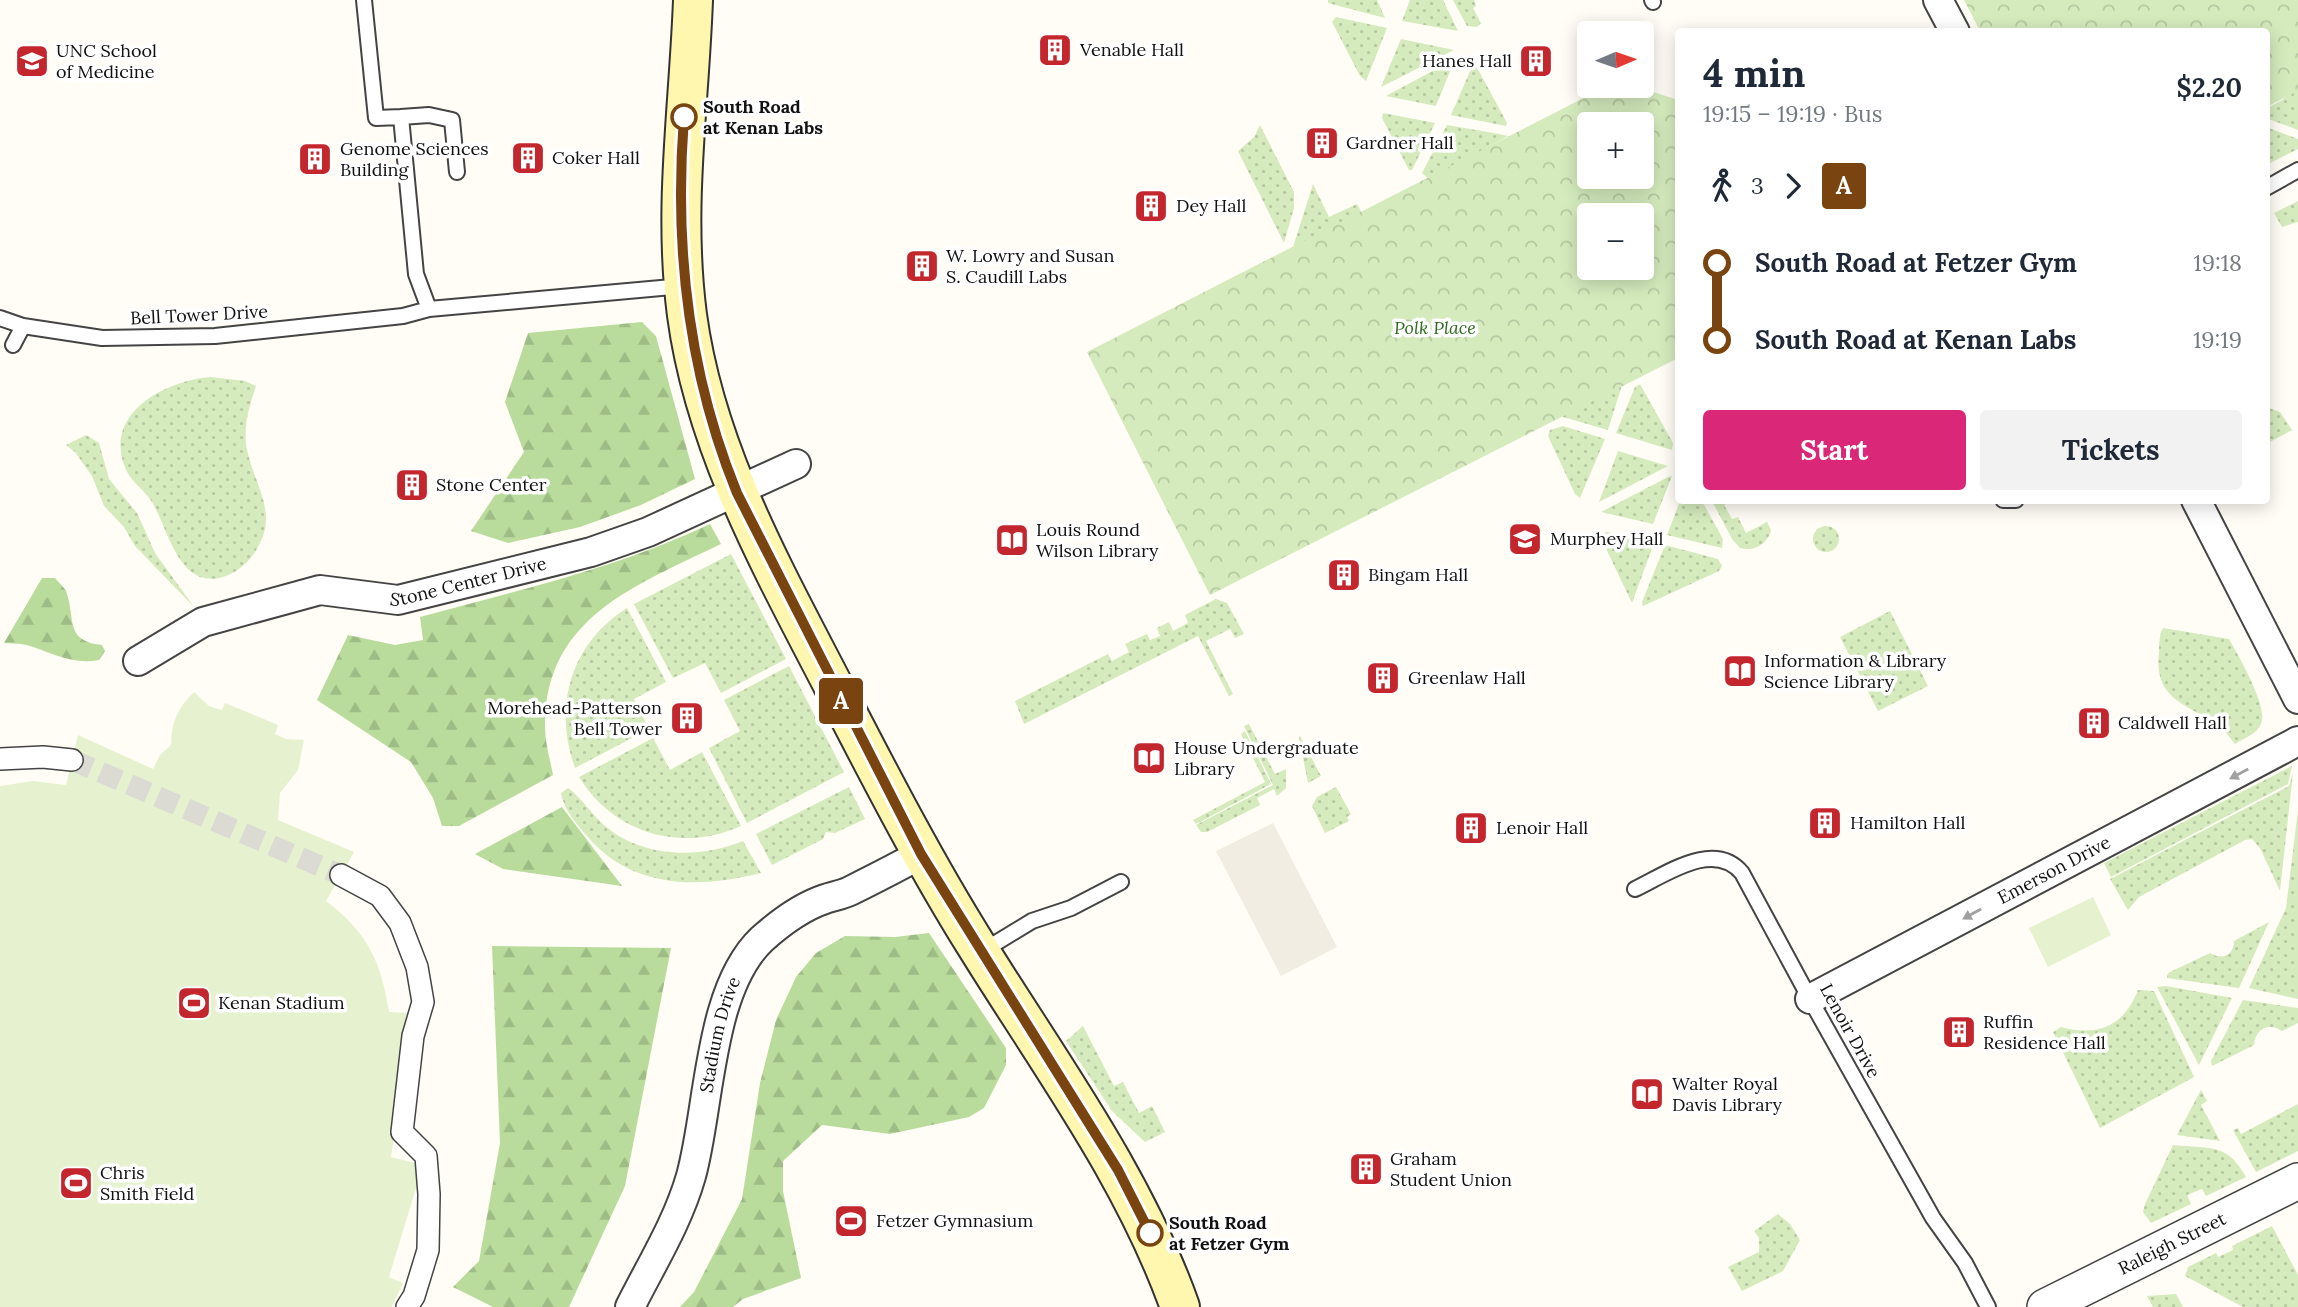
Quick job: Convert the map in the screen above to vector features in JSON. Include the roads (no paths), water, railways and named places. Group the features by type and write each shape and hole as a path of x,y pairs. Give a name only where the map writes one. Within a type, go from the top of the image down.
{"main road":[{"path":"692,0 680,165 684,286 696,360 715,430 737,493 921,854 980,953 1118,1170 1150,1233 1180,1307"}],"street":[{"path":"1938,0 1953,28"},
{"name":"Stone Center Drive","path":"138,661 203,622 320,590 398,600 591,552 648,532 796,464"},
{"path":"2198,504 2298,699"},
{"name":"Emerson Drive","path":"1810,999 2298,741"},
{"path":"0,759 43,757 72,760"},
{"name":"Stadium Drive","path":"630,1307 678,1211 691,1176 718,1033 736,978 745,960 760,941 788,917 822,899 847,892 921,854"},
{"path":"341,875 380,896 400,923 417,967 423,1002 412,1036 402,1132 426,1156 429,1194 428,1250 407,1307"},
{"name":"Raleigh Street","path":"2045,1307 2083,1299 2298,1181"}],"lane":[{"path":"363,0 376,118 429,115 452,120 457,172"},
{"path":"401,117 416,274 429,309 684,286"},
{"path":"2270,186 2298,170"},
{"name":"Bell Tower Drive","path":"0,318 23,326 102,338 215,336 398,316 429,309"},
{"path":"13,345 23,326"},
{"name":"Lenoir Drive","path":"1635,889 1702,859 1721,859 1735,864 1746,878 1810,999 1933,1218 1965,1263 1988,1307"},
{"path":"980,953 1032,921 1070,908 1121,882"}],"tunnel":[{"path":"72,760 341,875"}],"place":[{"name":"Venable Hall","path":"1055,50"},
{"name":"UNC School of Medicine","path":"32,61"},
{"name":"Hanes Hall","path":"1536,61"},
{"name":"South Road at Kenan Labs","path":"684,117"},
{"name":"Gardner Hall","path":"1322,143"},
{"name":"Coker Hall","path":"528,158"},
{"name":"Genome Sciences Building","path":"315,159"},
{"name":"Dey Hall","path":"1151,206"},
{"name":"W. Lowry and Susan S. Caudill Labs","path":"922,266"},
{"name":"Stone Center","path":"412,485"},
{"name":"Murphey Hall","path":"1525,539"},
{"name":"Louis Round Wilson Library","path":"1012,540"},
{"name":"Bingam Hall","path":"1344,575"},
{"name":"Information & Library Science Library","path":"1740,671"},
{"name":"Greenlaw Hall","path":"1383,678"},
{"name":"Morehead-Patterson Bell Tower","path":"687,718"},
{"name":"Caldwell Hall","path":"2094,723"},
{"name":"House Undergraduate Library","path":"1149,758"},
{"name":"Hamilton Hall","path":"1825,823"},
{"name":"Lenoir Hall","path":"1471,828"},
{"name":"Kenan Stadium","path":"194,1003"},
{"name":"Ruffin Residence Hall","path":"1959,1032"},
{"name":"Walter Royal Davis Library","path":"1647,1094"},
{"name":"Graham Student Union","path":"1366,1169"},
{"name":"Chris Smith Field","path":"76,1183"},
{"name":"Fetzer Gymnasium","path":"851,1221"},
{"name":"South Road at Fetzer Gym","path":"1150,1233"}],"park label":[{"name":"Polk Place","path":"1435,328"}]}
